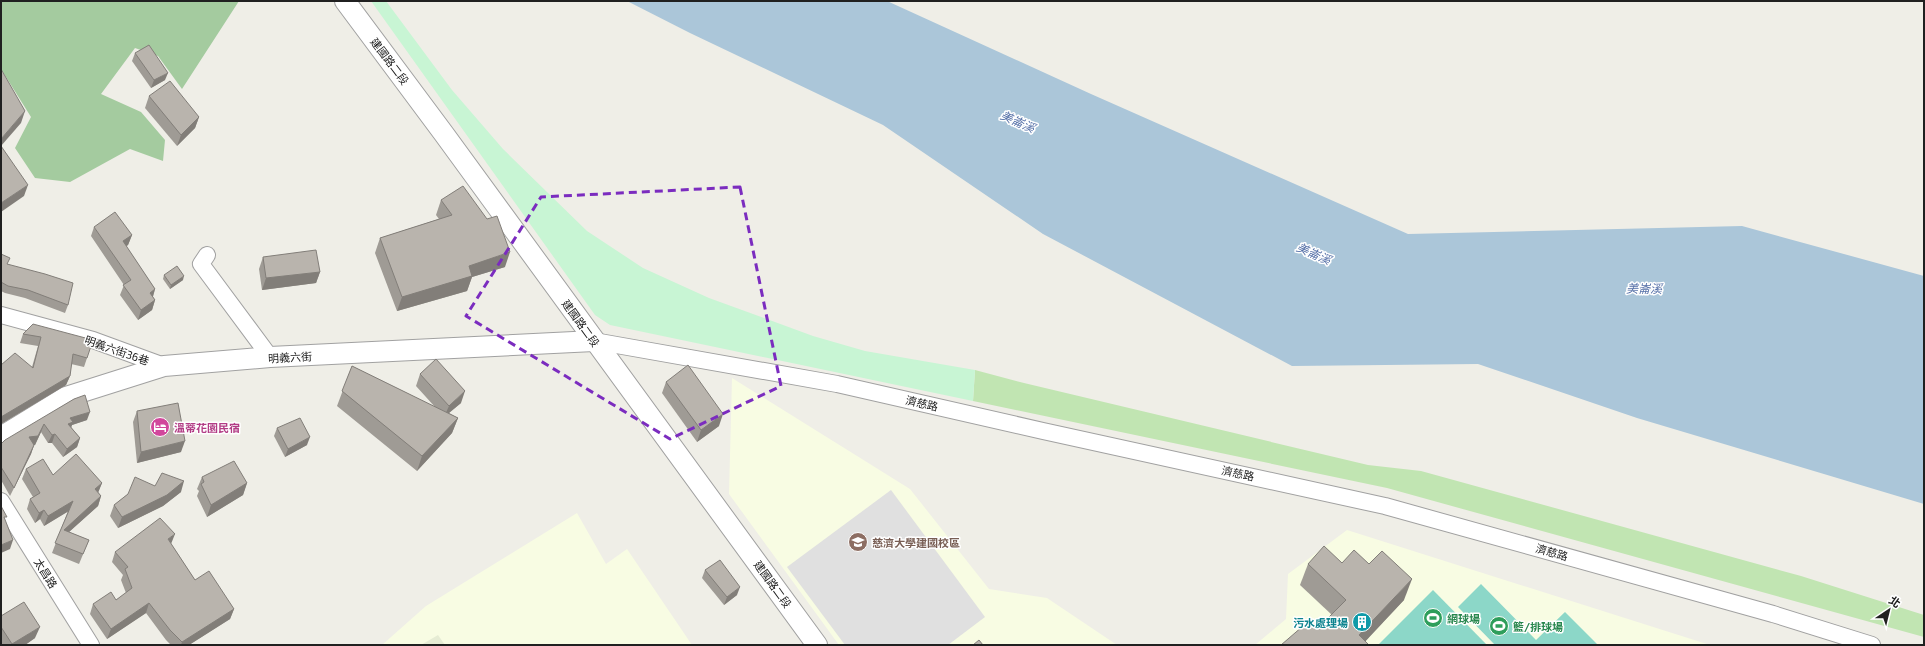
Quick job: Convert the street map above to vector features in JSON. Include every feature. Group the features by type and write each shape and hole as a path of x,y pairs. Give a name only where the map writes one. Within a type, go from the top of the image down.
{"street":[{"name":"建國路二段","path":"345,1 818,645"},
{"path":"207,255 201,264 270,357"},
{"name":"明義六街36巷","path":"1,314 93,340 164,366"},
{"name":"明義六街","path":"1,437 66,397 164,366 270,357 594,341"},
{"name":"濟慈路","path":"594,341 837,384 1386,506 1773,614 1872,645"},
{"name":"太昌路","path":"1,501 91,645"}],"highlighted area":[{"path":"740,187 781,386 670,439 466,316 541,197"}],"shaded area":[{"name":"慈濟大學建國校區","path":"732,378 910,489 989,589 1047,598 1117,645 839,645 729,494"},
{"path":"891,490 985,617 948,645 845,645 787,567"},
{"path":"577,513 606,564 627,549 692,645 382,645 426,606"},
{"path":"1347,530 1710,645 1255,645 1286,619 1288,574"},
{"name":"籃/排球場","path":"1481,584 1536,640 1565,612 1598,645 1495,645 1458,607"},
{"name":"網球場","path":"1433,590 1487,645 1378,645"},
{"path":"438,635 445,645 421,645"}],"green space":[{"path":"1,1 239,1 182,89 158,56 135,48 101,94 141,112 165,140 163,161 130,149 70,182 35,178 15,148 31,117 1,69"},
{"path":"371,1 386,1 452,90 503,149 587,231 643,268 709,298 813,336 865,351 975,370 973,401 610,325 595,315"},
{"path":"975,370 1368,465 1421,471 1801,576 1924,615 1924,637 1387,488 973,401"}],"water":[{"name":"美崙溪","path":"627,1 887,1 1091,94 1408,234 1742,226 1924,276 1924,504 1637,418 1478,364 1292,366 1043,234 883,125 690,33"}],"building":[{"path":"149,45 168,73 154,80 135,53"},
{"path":"1,69 25,111 1,139"},
{"path":"170,81 199,117 181,135 149,96"},
{"path":"1,146 28,185 1,203"},
{"path":"463,186 487,219 497,216 510,252 469,266 472,276 402,297 380,238 452,215 441,200"},
{"path":"115,212 132,235 123,241 155,289 150,293 155,300 141,310 123,285 131,280 94,227"},
{"path":"316,250 320,272 266,278 263,257"},
{"path":"1,254 10,258 7,264 73,283 68,305 28,290 8,286 1,282"},
{"path":"177,266 184,276 171,285 164,275"},
{"path":"33,324 93,340 87,358 73,354 70,376 1,417 1,365 15,353 33,368 41,337 23,334"},
{"path":"436,359 465,391 449,406 420,374"},
{"path":"688,365 723,414 701,430 666,382"},
{"path":"352,366 458,418 422,456 342,391"},
{"path":"85,395 90,412 70,418 73,422 68,424 80,438 67,449 55,434 52,435 44,424 38,436 29,437 34,445 14,488 1,467 1,444 5,440 74,399"},
{"path":"178,403 185,441 141,452 137,411"},
{"path":"300,418 310,437 288,449 277,428"},
{"path":"76,454 102,483 95,489 101,496 64,530 89,540 83,554 55,543 73,501 48,516 44,510 39,513 30,499 40,493 26,469 43,459 53,475"},
{"path":"234,461 247,483 211,505 201,484 204,482 202,477"},
{"path":"162,473 184,481 167,495 122,517 114,505 128,494 135,477 155,486"},
{"path":"1,506 7,517 4,517 13,540 1,545"},
{"path":"160,518 175,534 168,539 195,580 209,571 234,609 182,642 170,630 149,603 111,629 93,604 111,592 116,600 132,588 125,569 128,567 115,552"},
{"path":"1324,546 1342,563 1354,550 1369,564 1382,551 1412,579 1359,635 1369,645 1281,645 1310,620 1317,629 1346,600 1308,564"},
{"path":"720,560 740,587 727,597 705,570"},
{"path":"24,602 40,627 12,644 1,627 1,616"},
{"path":"979,640 983,645 973,645"}],"place":[{"name":"溫蒂花園民宿","path":"160,427"},
{"name":"慈濟大學建國校區","path":"858,542"},
{"name":"網球場","path":"1433,618"},
{"name":"污水處理場","path":"1362,622"},
{"name":"籃/排球場","path":"1499,626"}]}
